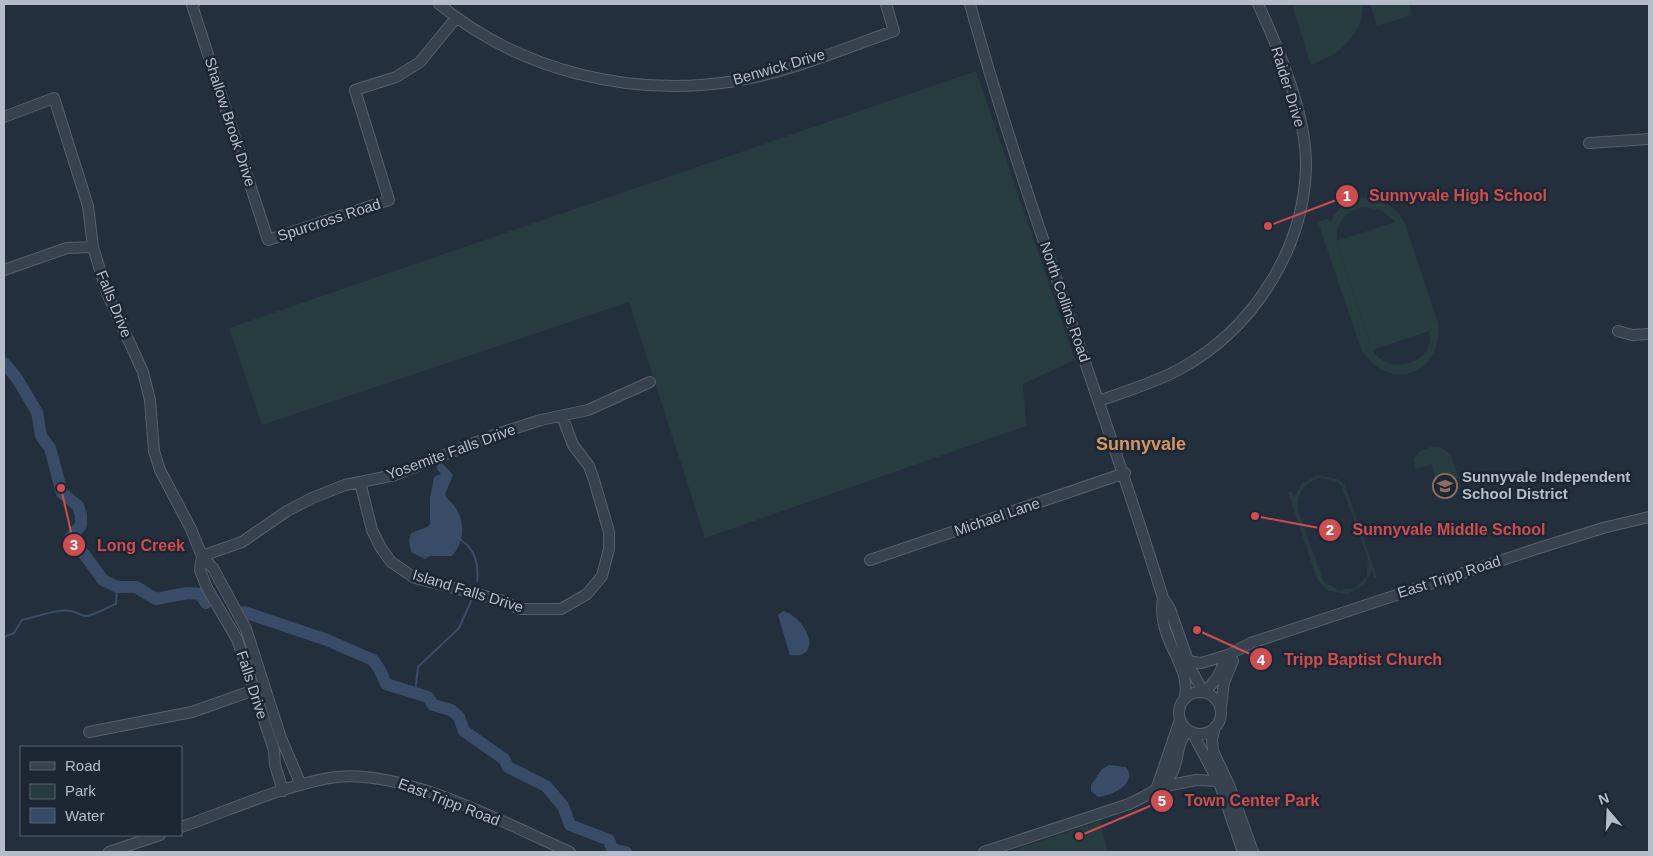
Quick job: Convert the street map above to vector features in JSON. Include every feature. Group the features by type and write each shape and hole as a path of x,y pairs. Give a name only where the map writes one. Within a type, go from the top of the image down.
{"street":[{"name":"Shallow Brook Drive","path":"193,4 268,240"},
{"name":"Benwick Drive","path":"439,4 456,18 503,45 546,64 613,82 662,86 711,84 760,76 894,31 886,4"},
{"name":"North Collins Road","path":"970,4 991,80 1022,176 1125,474 1163,598 1170,609 1187,661 1204,692"},
{"name":"Raider Drive","path":"1099,401 1157,380 1204,354 1246,316 1280,269 1292,239 1300,210 1306,165 1300,117 1283,66 1258,4"},
{"name":"Spurcross Road","path":"268,240 389,200 355,90 396,77 420,62 456,18"},
{"name":"Falls Drive","path":"4,117 54,98 88,206 93,247 107,293 144,372 150,400 154,451 160,470 191,529 202,556 213,568 246,629 281,738 301,785"},
{"path":"1589,143 1649,139"},
{"path":"4,270 67,248 93,247"},
{"path":"1618,331 1632,335 1649,334"},
{"name":"Yosemite Falls Drive","path":"202,556 242,542 312,498 345,485 395,474 494,435 541,420 588,410 650,382"},
{"name":"Island Falls Drive","path":"360,482 372,530 381,548 391,562 415,578 500,600 520,609 561,609 587,594 602,576 609,549 609,532 594,480 589,466 573,445 562,416"},
{"name":"Michael Lane","path":"870,560 1125,474"},
{"name":"East Tripp Road","path":"1187,661 1200,664 1228,655 1251,642 1551,544 1603,528 1649,517"},
{"name":"Falls Drive","path":"202,556 200,570 208,588 230,623 274,750 277,771 283,791"},
{"name":"North Collins Road","path":"1163,598 1161,618 1166,636 1184,675 1185,698"},
{"name":"East Tripp Road","path":"1221,709 1222,690 1228,670 1238,653 1251,642"},
{"path":"1204,692 1217,678 1228,655"},
{"path":"89,732 192,712 265,686"},
{"path":"1157,788 1180,720 1179,708 1185,698 1197,692 1204,692 1215,698 1221,709 1219,722 1204,734 1190,732"},
{"path":"1180,720 1190,732 1217,781 1244,846 1253,852"},
{"path":"1215,727 1212,740 1213,751 1224,772 1244,846"},
{"path":"984,852 1129,804 1157,788 1174,770 1182,740 1190,732"},
{"name":"East Tripp Road","path":"182,827 301,785 330,778 368,776 400,782 482,813 570,852"},
{"path":"1157,788 1196,780 1217,781"},
{"path":"109,852 157,836"}],"green space":[{"path":"1295,4 1363,4 1358,26 1347,43 1331,56 1311,65 1293,8"},
{"path":"1370,4 1409,4 1412,15 1377,26"},
{"path":"976,71 1075,360 1023,384 1026,426 705,538 629,302 262,425 229,328"},
{"path":"1360,198 1374,199 1386,203 1404,221 1438,323 1438,341 1432,355 1423,366 1412,372 1399,374 1385,371 1372,363 1361,349 1318,222 1328,219 1330,222 1346,204","holes":["1362,207 1382,210 1395,222 1337,241 1338,229 1343,219 1351,212","1337,243 1371,348 1337,244","1429,331 1430,342 1426,352 1419,359 1410,363 1399,365 1389,363 1379,358 1372,350"]},
{"path":"1431,447 1444,449 1448,452 1459,478 1438,485 1431,464 1416,469 1413,459 1420,451"},
{"path":"1318,475 1337,479 1345,485 1377,577 1374,578 1372,570 1364,585 1348,594 1329,591 1321,584 1316,576 1288,492 1292,491 1294,498 1301,484","holes":["1319,478 1336,481 1342,487 1368,559 1367,576 1355,588 1339,590 1324,582 1298,511 1298,500 1302,490 1309,483"]},
{"path":"1100,821 1108,852 1008,852"}],"water":[{"path":"441,462 453,475 445,494 459,513 462,526 461,539 452,556 430,556 425,559 411,552 409,540 411,533 430,524 430,498 434,477 441,474 437,469 438,463"},
{"path":"783,611 799,621 805,629 809,644 807,651 801,655 790,655 778,615"},
{"path":"1109,765 1126,767 1129,779 1116,792 1098,797 1091,791 1091,785 1102,769"}],"waterway":[{"path":"4,363 16,377 37,412 41,436 50,448 62,493 78,506 81,515 81,525 70,538 71,543 84,554 103,580 117,587 136,587 156,599 187,593 200,594 206,603"},
{"path":"461,540 470,548 475,558 477,581"},
{"path":"4,637 14,633 22,620 47,613 67,610 86,616 98,612 116,604 117,587"},
{"path":"415,693 418,667 459,628 472,599"},
{"path":"244,612 327,640 373,660 386,684 428,697 433,705 451,710 459,717 464,731 504,759 508,767 546,786 563,806 570,825 609,840 612,849 626,852"}],"place":[{"name":"Sunnyvale High School","path":"1268,226"},
{"name":"Sunnyvale Independent School District","path":"1445,486"},
{"name":"Long Creek","path":"61,488"},
{"name":"Sunnyvale Middle School","path":"1255,516"},
{"name":"Tripp Baptist Church","path":"1197,630"},
{"name":"Town Center Park","path":"1079,836"}],"district":[{"name":"Sunnyvale","path":"1141,444"}]}
